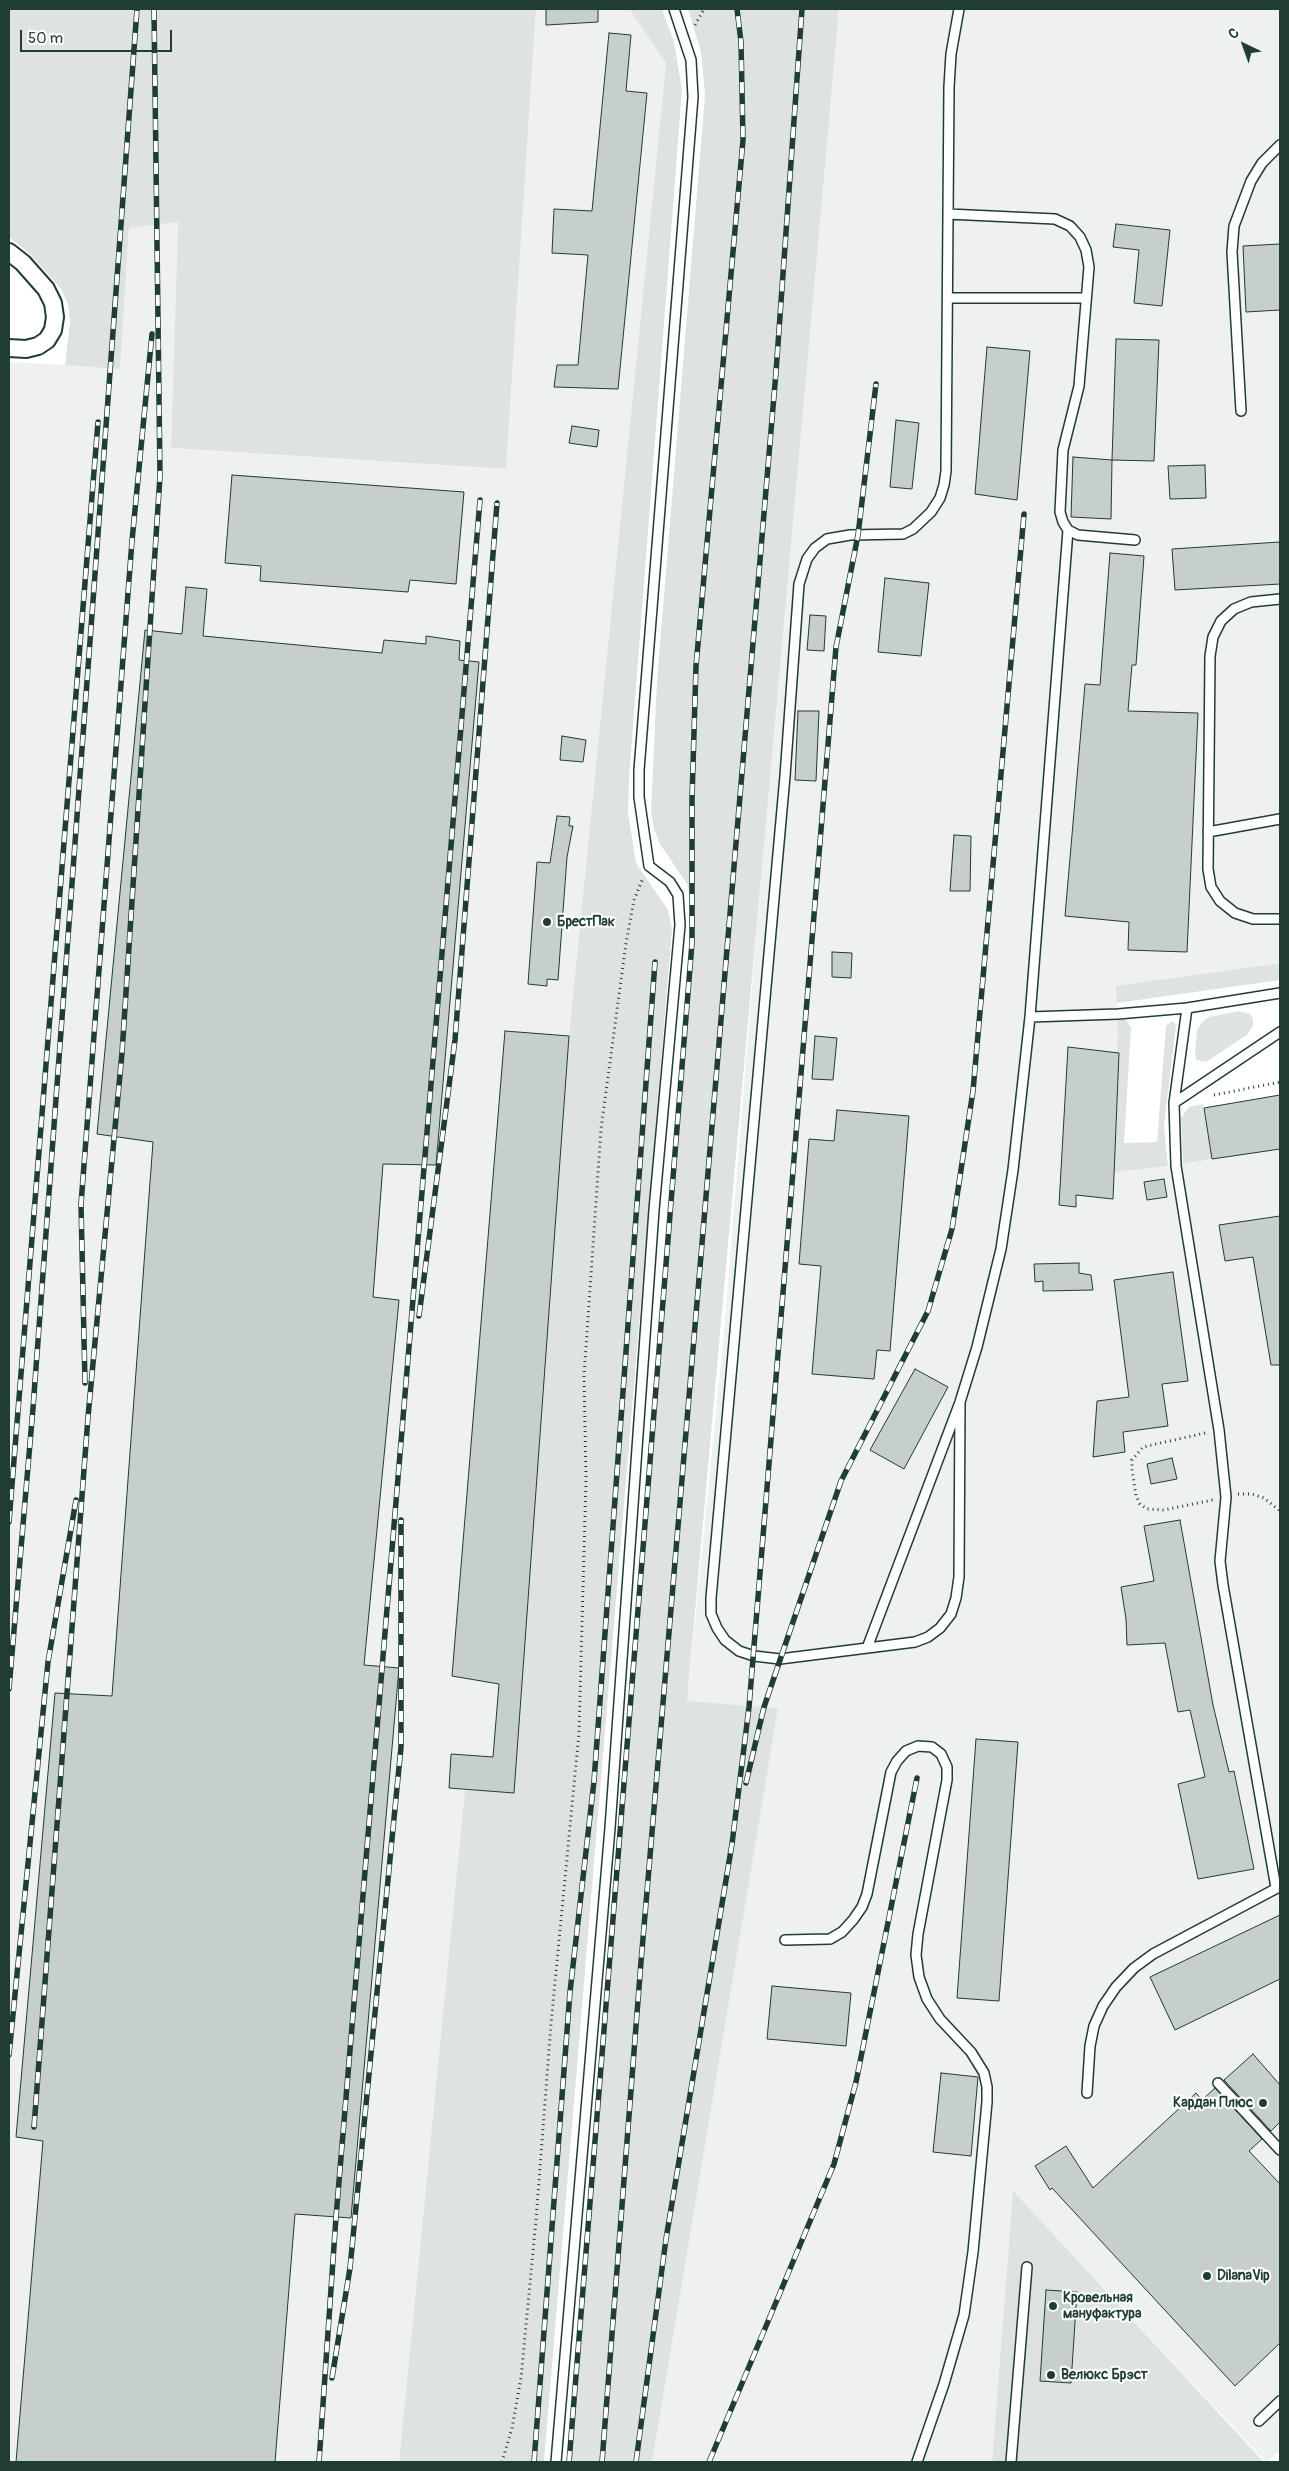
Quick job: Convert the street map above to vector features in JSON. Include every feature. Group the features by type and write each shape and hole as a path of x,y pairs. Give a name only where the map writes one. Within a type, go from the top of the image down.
{"street":[{"path":"9,252 23,263 46,289 53,303 55,317 53,330 47,340 38,346 26,349 9,348"}],"lane":[{"path":"556,2462 609,1838 654,1210 680,925 678,896 670,882 649,866 639,797 639,770 693,97 691,60 674,9"},
{"path":"959,9 951,54 949,87 946,471 940,498 922,522 903,534 838,536 827,539 815,548 807,559 799,584 785,776 711,1598 711,1614 716,1628 725,1640 739,1651 754,1656 780,1659 915,1642 928,1637 940,1628 951,1614 956,1598 959,1577 960,1402"},
{"path":"1241,411 1232,252 1234,226 1251,181 1262,162 1280,145"},
{"path":"867,1648 960,1402 979,1339 1001,1249 1013,1170 1030,1017 1068,530 1060,512 1063,450 1079,386 1088,267 1086,250 1080,237 1070,226 1055,219 948,214"},
{"path":"948,298 1086,298"},
{"path":"1068,530 1089,537 1135,540"},
{"path":"1280,599 1251,602 1234,609 1221,621 1213,637 1210,656 1208,832 1208,869 1211,887 1220,901 1236,912 1253,919 1280,919"},
{"path":"1208,832 1280,819"},
{"path":"1030,1017 1118,1014 1187,1008 1280,993"},
{"path":"1087,2092 1090,2046 1094,2026 1103,2006 1116,1987 1134,1968 1153,1954 1278,1887 1223,1585 1220,1561 1226,1497 1219,1430 1176,1166 1174,1103 1187,1008"},
{"path":"1174,1103 1280,1032"},
{"path":"785,1940 830,1939 842,1932 854,1920 867,1894 892,1772 897,1761 906,1751 918,1746 932,1747 941,1754 947,1767 947,1780 918,1934 916,1955 919,1977 927,1999 940,2019 971,2052 984,2072 987,2102 974,2252 964,2315 944,2384 917,2462"},
{"path":"1218,2083 1280,2150"},
{"path":"1011,2462 1027,2267"},
{"path":"1259,2421 1280,2401"}],"path":[{"path":"502,2462 512,2428 521,2378 536,2220 550,2024 578,1733 586,1478 584,1376 601,1129 630,919 634,900 649,866"},
{"path":"1213,1095 1280,1082"},
{"path":"1219,1430 1143,1447 1132,1460 1136,1496 1140,1504 1147,1509 1164,1510 1226,1497 1252,1494 1264,1498 1280,1511"}],"shaded area":[{"path":"9,9 536,9 506,469 171,448 178,222 129,228 120,369 65,365 70,322 68,304 61,289 31,255 9,237"},
{"path":"536,9 629,9 666,63 569,1036 514,1793 465,1789 399,2462 9,2462 9,362 120,368 129,228 178,222 171,448 506,469"},
{"path":"629,9 662,9 674,42 682,90 629,778 628,812 636,863 668,910 672,929 544,2462 399,2462 465,1789 514,1793 569,1036 666,63"},
{"path":"688,9 839,9 687,1701 778,1708 652,2462 569,2462 692,943 692,904 687,884 660,844 654,829 651,812 657,681 705,95 701,52"},
{"path":"839,9 1280,9 1280,963 1117,986 1119,1053 1114,1172 1212,1160 1204,1108 1280,1095 1280,2451 1266,2462 1013,2192 992,2462 648,2462 778,1708 687,1701 724,1332 777,677"},
{"path":"1280,963 1280,980 1117,1003 1116,986"},
{"path":"1239,1011 1250,1014 1253,1019 1253,1025 1248,1034 1206,1062 1196,1060 1197,1030 1202,1022 1209,1017"},
{"path":"1118,1020 1126,1020 1131,1028 1124,1143 1157,1142 1166,1026 1172,1021 1176,1025 1164,1126 1168,1166 1114,1172"},
{"path":"1203,1104 1212,1159 1183,1164 1181,1118 1189,1107"},
{"path":"1013,2191 1264,2462 992,2462"}],"building":[{"path":"546,9 598,9 598,22 546,25"},
{"path":"609,33 631,35 626,91 647,93 618,389 554,387 557,365 578,365 588,255 552,253 554,209 592,211"},
{"path":"1116,224 1170,230 1162,306 1134,303 1139,250 1113,247"},
{"path":"1280,244 1280,310 1246,312 1243,246"},
{"path":"1116,339 1159,340 1154,461 1112,460"},
{"path":"987,347 1030,351 1017,500 975,494"},
{"path":"896,420 919,423 912,489 890,487"},
{"path":"572,426 599,430 597,447 569,443"},
{"path":"1073,457 1112,460 1111,519 1071,517"},
{"path":"1205,465 1206,498 1170,499 1168,466"},
{"path":"232,475 464,492 456,584 410,580 408,592 260,581 261,566 225,563"},
{"path":"1280,542 1280,584 1175,590 1172,549"},
{"path":"1110,553 1144,556 1136,665 1132,665 1128,711 1198,713 1187,952 1128,950 1129,922 1065,916 1085,684 1100,685"},
{"path":"885,578 929,583 921,656 878,652"},
{"path":"186,587 207,589 203,636 382,653 384,640 426,644 426,636 460,641 459,660 479,662 436,1165 383,1164 373,1297 399,1300 364,1665 399,1668 351,2218 295,2214 275,2462 16,2462 43,2141 16,2137 55,1693 112,1696 153,1142 97,1134 145,630 182,634"},
{"path":"810,615 826,616 824,651 807,650"},
{"path":"798,711 819,711 816,781 795,780"},
{"path":"562,736 586,740 583,762 560,760"},
{"name":"БрестПак","path":"557,816 570,817 569,826 573,826 567,857 558,980 547,979 547,986 528,984 537,862 550,863"},
{"path":"954,835 971,836 970,891 950,891"},
{"path":"832,952 852,953 851,978 832,977"},
{"path":"505,1031 569,1036 514,1793 449,1788 451,1754 493,1757 499,1684 452,1676"},
{"path":"815,1036 837,1038 833,1080 812,1079"},
{"path":"1068,1047 1119,1053 1113,1199 1076,1195 1076,1207 1059,1205"},
{"path":"1280,1095 1280,1149 1212,1159 1204,1108"},
{"path":"837,1110 909,1116 890,1351 877,1350 874,1379 812,1374 821,1266 799,1264 809,1139 834,1141"},
{"path":"1164,1179 1167,1197 1147,1200 1144,1182"},
{"path":"1280,1216 1280,1365 1271,1365 1253,1257 1225,1261 1219,1225"},
{"path":"1079,1263 1079,1273 1091,1275 1093,1290 1043,1291 1043,1281 1035,1282 1034,1264"},
{"path":"1173,1272 1188,1381 1162,1384 1168,1426 1123,1432 1125,1452 1093,1457 1097,1401 1129,1397 1114,1280"},
{"path":"915,1369 948,1387 904,1469 870,1450"},
{"path":"1172,1458 1177,1479 1151,1484 1147,1464"},
{"path":"1180,1520 1213,1705 1229,1772 1234,1771 1254,1869 1198,1879 1178,1784 1205,1777 1190,1710 1178,1712 1165,1643 1127,1645 1126,1619 1121,1587 1154,1581 1144,1526"},
{"path":"976,1739 1018,1742 999,2001 957,1998"},
{"path":"1280,1915 1280,1979 1175,2030 1150,1977"},
{"path":"772,1986 851,1993 846,2046 767,2039"},
{"name":"Кардан Плюс","path":"1253,2054 1280,2085 1280,2122 1271,2131 1224,2080"},
{"path":"941,2073 978,2077 971,2156 933,2152"},
{"name":"DilanaVip","path":"1215,2088 1262,2139 1249,2151 1280,2184 1280,2343 1235,2386 1052,2188 1050,2190 1035,2166 1066,2146 1093,2188 1196,2093 1202,2100"},
{"path":"1046,2290 1077,2292 1071,2383 1040,2381"}],"railway":[{"path":"9,1689 33,1408 137,9"},
{"path":"34,2127 88,1417 122,1053 160,476 154,9"},
{"path":"569,2462 692,943 692,799 696,666 743,140 741,42 737,9"},
{"path":"602,2462 641,1962 776,372 802,9"},
{"path":"85,1383 81,1204 132,541 152,334"},
{"path":"636,2462 666,2239 732,1844 749,1707 836,647 858,535 876,384"},
{"path":"9,1522 98,422"},
{"path":"319,2462 336,2217 480,500"},
{"path":"419,1316 455,1040 497,503"},
{"path":"746,1783 764,1707 841,1481 928,1311 952,1229 973,1091 1024,514"},
{"path":"534,2462 570,1992 594,1781 655,962"},
{"path":"9,2055 48,1662 76,1500"},
{"path":"332,2378 350,2268 401,1747 401,1520"},
{"path":"709,2462 834,2164 856,2082 917,1778"}],"place":[{"name":"БрестПак","path":"547,922"},
{"name":"Кардан Плюс","path":"1263,2103"},
{"name":"DilanaVip","path":"1207,2276"},
{"name":"Кровельная мануфактура","path":"1053,2306"},
{"name":"Велюкс Брэст","path":"1051,2375"}]}
